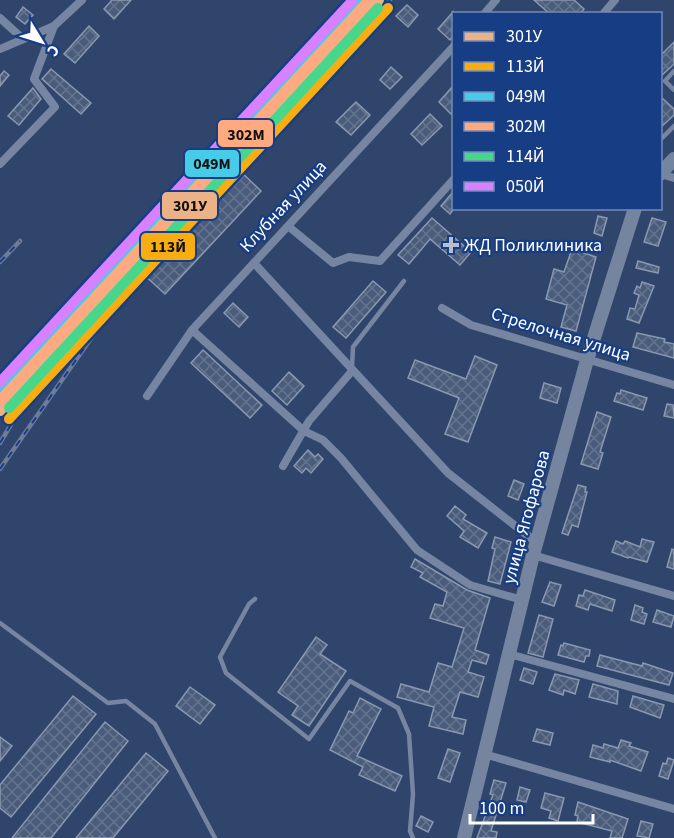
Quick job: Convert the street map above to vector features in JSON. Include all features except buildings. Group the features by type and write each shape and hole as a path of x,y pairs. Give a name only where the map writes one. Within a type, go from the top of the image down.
{"main road":[{"path":"662,173 674,159"},
{"name":"улица Ягофарова","path":"464,838 535,549 587,360 635,210"}],"street":[{"path":"0,49 54,26 82,0"},
{"path":"485,12 496,0"},
{"path":"605,12 615,0"},
{"path":"0,18 23,39"},
{"path":"0,164 55,107 34,78 54,26"},
{"name":"Клубная улица","path":"147,396 192,330 452,47"},
{"path":"288,225 333,263 349,257 380,261 452,180"},
{"path":"254,262 448,473 535,549 674,596"},
{"name":"Стрелочная улица","path":"442,308 471,325 674,385"},
{"path":"192,330 304,432 323,440 341,458 417,550 470,585 522,600"},
{"path":"283,466 309,421 352,371"},
{"path":"509,654 674,699"},
{"path":"484,754 674,808"}],"lane":[{"path":"674,71 665,81 674,90"},
{"path":"662,138 674,126"},
{"path":"352,371 353,347 404,281"},
{"path":"255,598 249,603 220,657 226,673 309,739 350,681 398,708 409,734 413,794 410,831 413,838"},
{"path":"0,623 108,703 126,701 155,724 215,838"}],"railway":[{"path":"0,443 40,379 390,0"},
{"path":"0,262 20,241"},
{"path":"0,469 108,314"}],"transit line":[{"name":"050Й","path":"0,382 353,0"},
{"name":"049М","path":"0,393 363,0"},
{"name":"302М","path":"0,400 369,0"},
{"name":"301У","path":"0,411 379,0"},
{"name":"114Й","path":"9,408 378,8"},
{"name":"113Й","path":"9,419 388,8"}],"place":[{"name":"ЖД Поликлиника","path":"451,245"}]}
